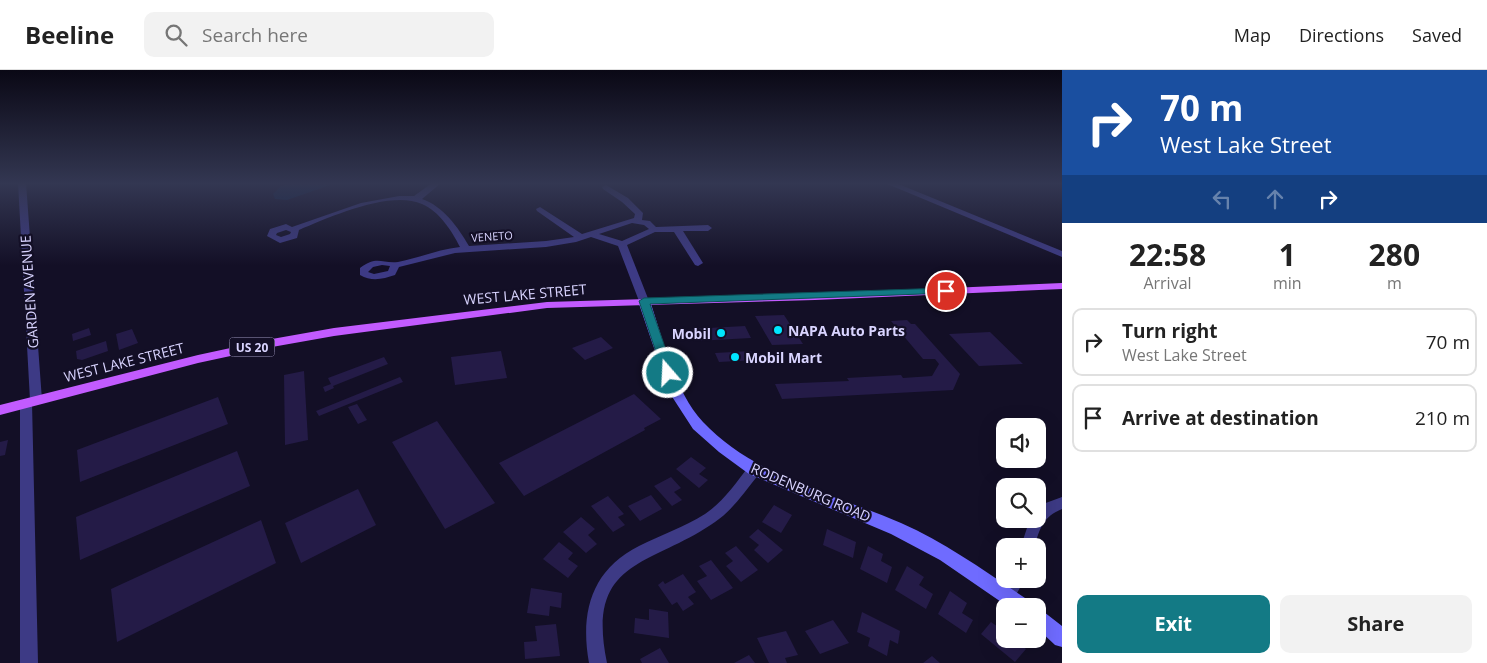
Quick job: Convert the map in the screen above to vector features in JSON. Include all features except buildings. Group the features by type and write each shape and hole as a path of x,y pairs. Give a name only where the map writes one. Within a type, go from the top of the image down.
{"main road":[{"name":"WEST LAKE STREET","path":"0,410 198,359 334,332 547,305 815,297 1062,286"}],"street":[{"name":"GARDEN AVENUE","path":"23,211 31,401 29,663"},
{"path":"294,229 320,217 341,211"},
{"path":"435,211 456,230 466,249"},
{"path":"542,211 580,238"},
{"path":"637,211 639,213 638,220 647,222 654,230"},
{"path":"956,211 1062,254"},
{"name":"VENETO","path":"394,266 466,249 546,244 580,238 628,221 638,220"},
{"path":"591,234 622,244 654,230 708,228"},
{"path":"677,229 698,263"},
{"name":"RODENBURG ROAD","path":"622,244 670,378 686,410 714,440 754,470 897,529 946,555 1011,598"},
{"path":"598,663 594,649 593,616 602,590 613,574 634,556 696,527 712,517 730,500 754,470"},
{"path":"1046,510 1062,503"},
{"path":"1007,595 1011,588"},
{"path":"1046,625 1062,638"}],"place":[{"name":"NAPA Auto Parts","path":"778,330"},
{"name":"Mobil","path":"721,333"},
{"name":"Mobil Mart","path":"735,357"}],"route":[{"path":"668,373 644,301 815,297 946,291"}]}
